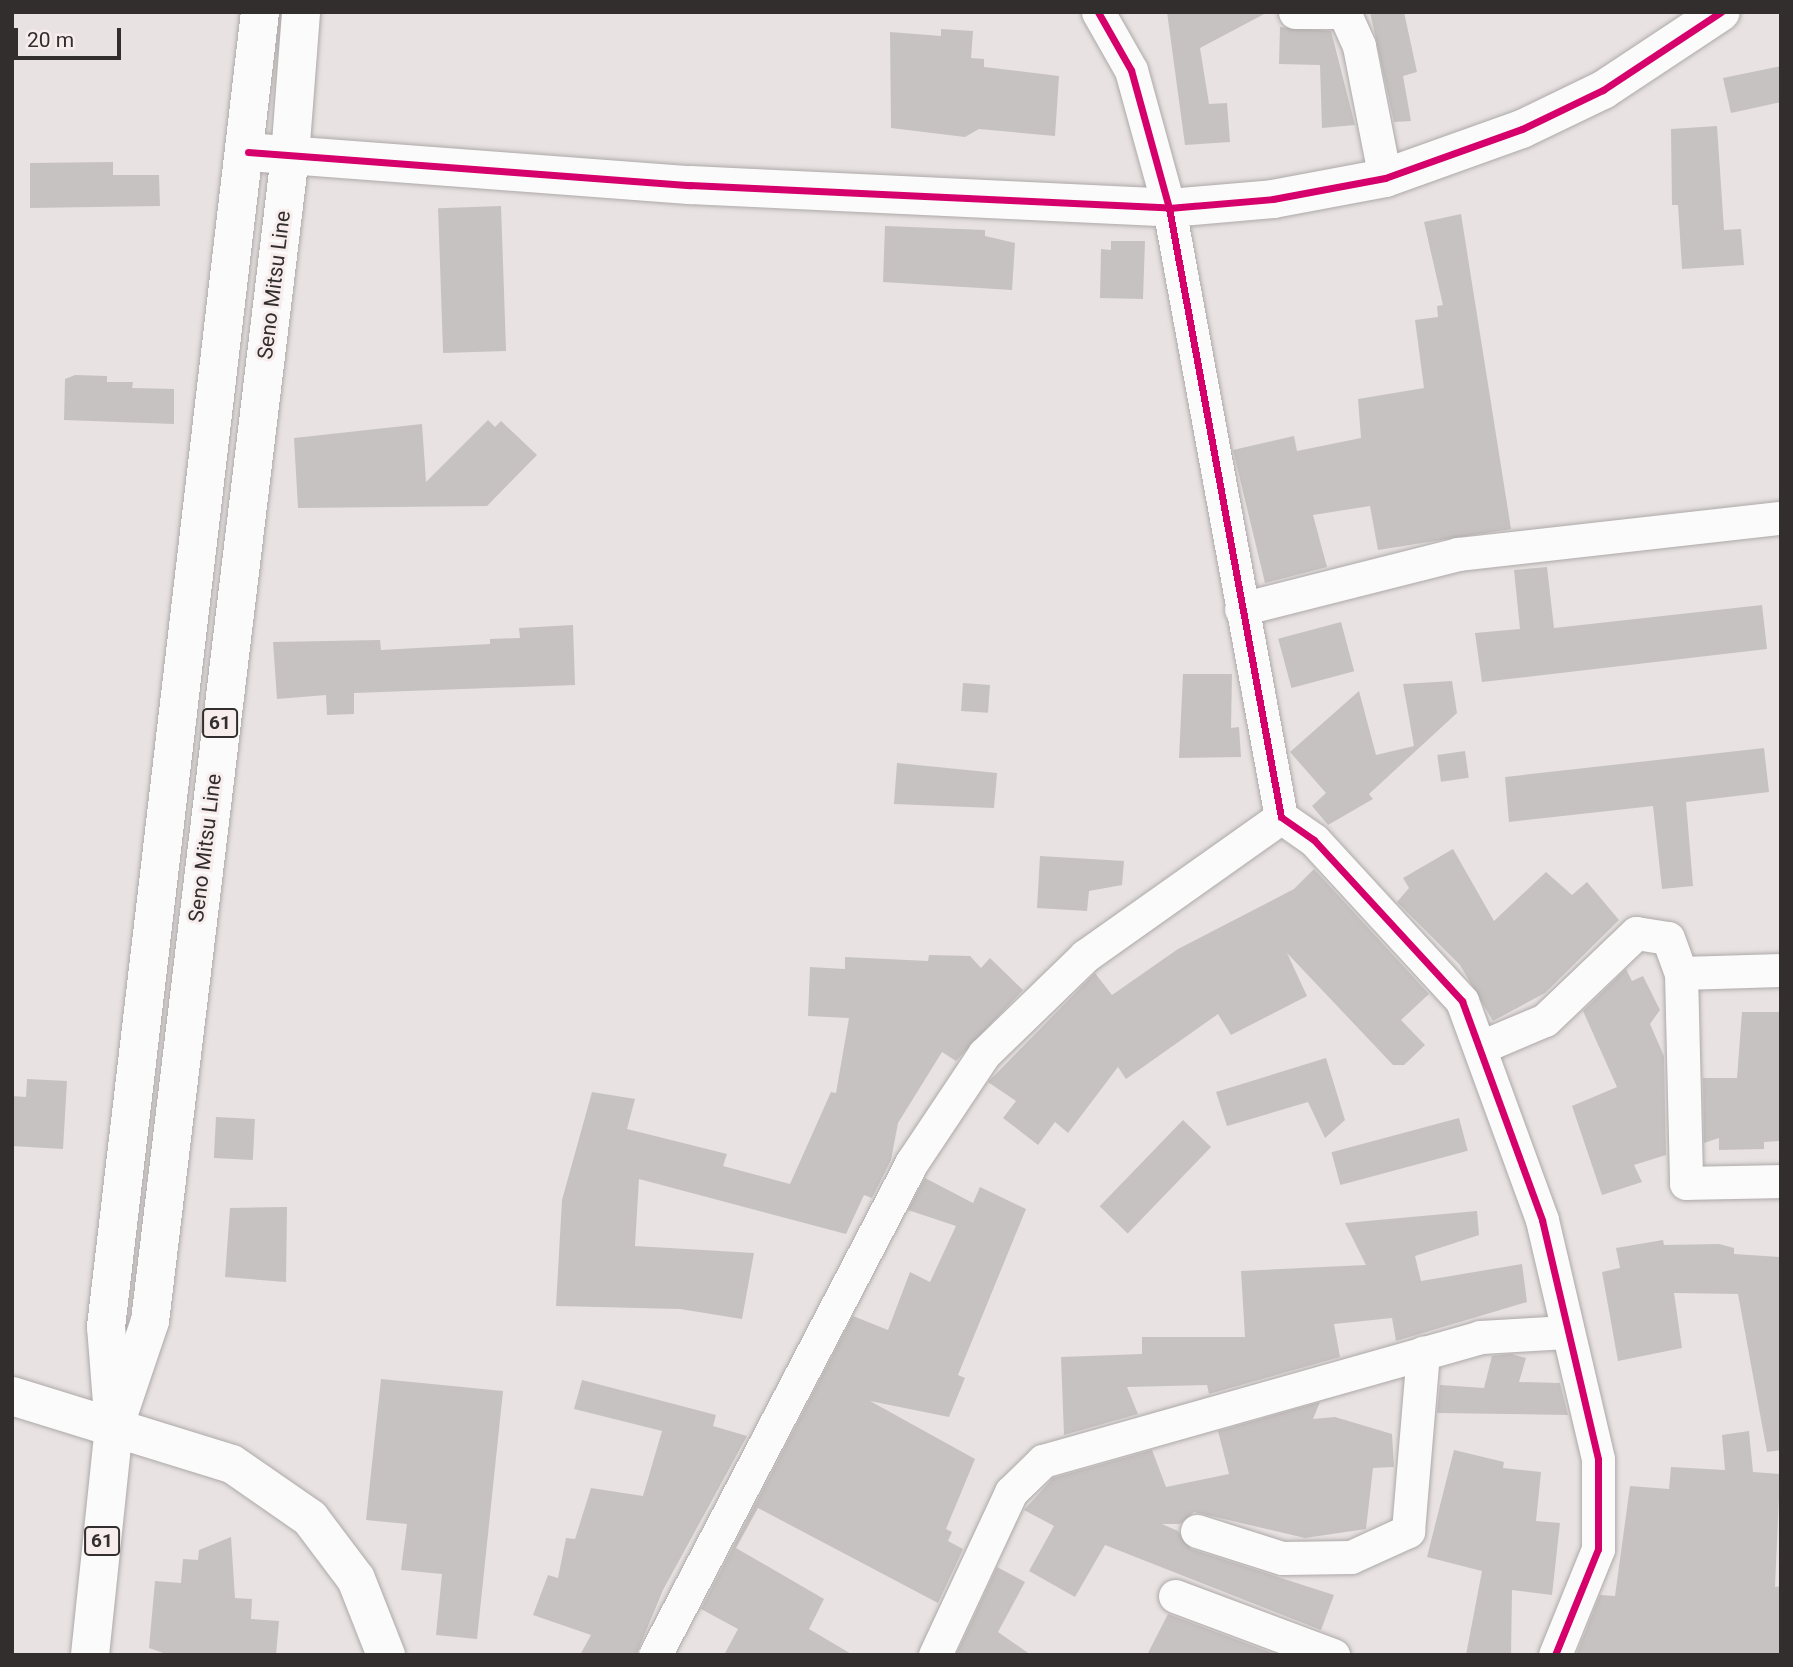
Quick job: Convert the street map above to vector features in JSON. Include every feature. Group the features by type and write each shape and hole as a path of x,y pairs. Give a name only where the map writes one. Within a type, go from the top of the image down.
{"main road":[{"name":"Seno Mitsu Line","path":"90,1655 114,1428 106,1327 248,152 260,12"},
{"name":"Seno Mitsu Line","path":"114,1428 150,1321 290,156 301,12"},
{"path":"248,152 690,185 1169,208 1273,199 1385,178 1522,129 1603,90 1721,12"},
{"path":"12,1396 232,1464 310,1518 356,1579 386,1655"}],"street":[{"path":"1098,12 1131,70 1169,208 1281,817 1314,840 1462,1001 1542,1220 1598,1459 1598,1549 1555,1655"},
{"path":"1295,12 1344,12 1359,46 1385,178"},
{"path":"1241,609 1458,554 1781,518"},
{"path":"655,1655 912,1162 984,1054 1085,956 1281,817"},
{"path":"1481,1047 1545,1020 1636,933 1668,938 1681,973 1686,1183 1781,1181"},
{"path":"1681,973 1781,970"},
{"path":"935,1655 1011,1492 1043,1461 1480,1337 1567,1332"},
{"path":"1197,1531 1282,1558 1351,1557 1408,1531 1423,1353"},
{"path":"1175,1596 1333,1655"}],"building":[{"path":"1167,12 1268,12 1200,48 1209,104 1227,103 1230,142 1185,145"},
{"path":"1370,12 1404,12 1417,72 1403,76 1411,121 1394,122"},
{"path":"1280,27 1331,31 1355,125 1322,128 1320,65 1279,64"},
{"path":"941,29 973,31 971,58 984,59 984,67 1059,76 1055,136 979,129 965,137 891,128 890,32 941,36"},
{"path":"1781,66 1781,102 1731,113 1723,78"},
{"path":"1717,126 1724,230 1741,229 1744,265 1682,269 1678,205 1672,205 1671,129"},
{"path":"113,162 113,175 159,175 160,206 30,208 30,163"},
{"path":"501,206 506,351 443,353 438,208"},
{"path":"1461,214 1511,529 1378,550 1370,506 1313,515 1327,567 1265,583 1233,450 1294,436 1297,451 1361,438 1358,399 1424,388 1415,320 1438,317 1437,306 1443,305 1424,222"},
{"path":"885,226 985,230 985,236 1015,243 1012,290 883,282"},
{"path":"1111,241 1145,241 1143,299 1100,298 1101,249 1111,250"},
{"path":"75,375 107,376 107,382 133,382 132,388 174,389 174,424 64,420 65,379"},
{"path":"488,420 495,427 501,421 537,455 487,506 298,508 294,438 422,424 426,482"},
{"path":"1547,567 1554,628 1762,605 1767,649 1482,682 1475,633 1520,629 1514,570"},
{"path":"1341,622 1354,671 1291,688 1278,639"},
{"path":"573,625 575,685 354,693 354,714 327,715 326,695 277,699 273,642 380,640 381,650 490,644 490,639 520,638 519,628"},
{"path":"1183,674 1232,674 1231,728 1239,727 1241,757 1179,758"},
{"path":"1452,681 1457,713 1369,794 1373,799 1328,825 1312,806 1326,793 1290,752 1359,691 1376,755 1414,746 1403,684"},
{"path":"963,683 990,685 988,713 961,711"},
{"path":"1764,748 1769,792 1686,802 1693,886 1662,889 1653,806 1509,822 1505,777"},
{"path":"1465,751 1469,778 1441,782 1437,755"},
{"path":"897,763 997,773 994,808 894,804"},
{"path":"1453,849 1494,921 1546,872 1572,895 1587,882 1619,920 1545,993 1493,1021 1460,965 1397,902 1409,888 1403,878"},
{"path":"1040,856 1124,861 1122,885 1089,891 1087,911 1037,908"},
{"path":"1314,869 1429,994 1401,1020 1425,1045 1404,1065 1393,1065 1287,953 1307,996 1231,1035 1218,1014 1126,1079 1118,1067 1068,1133 1055,1122 1038,1145 1003,1118 1016,1101 988,1082 1095,973 1112,995 1178,949 1294,889"},
{"path":"929,955 970,956 981,968 990,958 1023,990 956,1061 942,1052 898,1123 891,1160 872,1198 864,1195 846,1234 639,1179 635,1246 754,1253 742,1319 680,1309 556,1306 562,1200 592,1092 635,1099 627,1129 727,1154 723,1166 790,1184 831,1092 836,1093 849,1018 808,1016 810,967 845,969 845,957 928,961"},
{"path":"1626,969 1632,981 1643,976 1660,1010 1650,1024 1664,1056 1666,1155 1634,1165 1642,1182 1602,1195 1572,1106 1617,1087 1583,1011"},
{"path":"1742,1012 1780,1012 1781,1141 1764,1142 1764,1149 1719,1150 1719,1138 1704,1143 1703,1078 1737,1078"},
{"path":"1326,1058 1345,1120 1325,1138 1308,1102 1227,1126 1216,1092"},
{"path":"27,1079 67,1081 63,1149 12,1146 12,1096 26,1097"},
{"path":"216,1117 255,1119 253,1160 214,1158"},
{"path":"1459,1118 1468,1151 1340,1185 1331,1152"},
{"path":"1183,1120 1211,1147 1128,1233 1100,1206"},
{"path":"925,1178 973,1203 980,1187 1026,1209 958,1375 965,1378 949,1417 870,1401 975,1459 946,1529 952,1532 948,1541 963,1549 938,1603 758,1508 736,1548 824,1599 809,1629 853,1655 724,1655 738,1629 701,1609 853,1316 888,1330 910,1272 930,1282 956,1226 908,1210"},
{"path":"287,1207 286,1282 225,1277 230,1208"},
{"path":"1477,1211 1479,1235 1415,1256 1421,1281 1522,1264 1527,1302 1396,1341 1392,1318 1334,1324 1340,1357 1209,1394 1207,1385 1127,1387 1138,1414 1064,1435 1061,1357 1142,1354 1142,1337 1245,1337 1241,1271 1366,1265 1345,1223"},
{"path":"1663,1240 1664,1245 1719,1244 1734,1248 1734,1254 1781,1257 1781,1450 1767,1452 1738,1294 1674,1293 1682,1348 1618,1361 1602,1272 1620,1268 1616,1248"},
{"path":"1511,1354 1526,1358 1519,1382 1560,1383 1568,1415 1437,1413 1440,1385 1484,1388 1492,1356"},
{"path":"381,1379 503,1391 477,1639 436,1635 442,1574 401,1570 407,1524 366,1520"},
{"path":"582,1380 716,1415 713,1426 747,1436 663,1590 636,1655 580,1655 591,1635 533,1615 548,1575 558,1578 566,1538 575,1539 591,1488 643,1496 662,1431 574,1409"},
{"path":"1320,1402 1313,1419 1335,1417 1392,1434 1394,1467 1373,1468 1366,1529 1305,1538 1194,1512 1180,1524 1162,1524 1178,1531 1191,1549 1334,1595 1321,1630 1105,1545 1075,1597 1029,1571 1054,1526 1024,1510 1053,1478 1152,1450 1166,1487 1229,1474 1218,1431"},
{"path":"1749,1431 1753,1472 1780,1474 1775,1587 1781,1586 1781,1655 1576,1655 1600,1595 1615,1596 1630,1486 1669,1489 1671,1467 1725,1470 1722,1435"},
{"path":"1454,1450 1504,1462 1503,1468 1541,1472 1536,1521 1560,1523 1552,1595 1512,1590 1511,1655 1466,1655 1482,1571 1427,1557"},
{"path":"231,1537 235,1598 252,1599 251,1619 279,1621 276,1655 169,1655 149,1648 155,1581 181,1583 183,1559 198,1560 199,1550"},
{"path":"997,1567 1025,1582 998,1632 1031,1655 956,1655"},
{"path":"1168,1614 1277,1655 1147,1655"}],"cycle path":[{"path":"1098,12 1131,70 1169,208 1281,817 1314,840 1462,1001 1542,1220 1598,1459 1598,1549 1555,1655"},
{"path":"248,152 690,185 1169,208 1273,199 1385,178 1522,129 1603,90 1721,12"}]}
